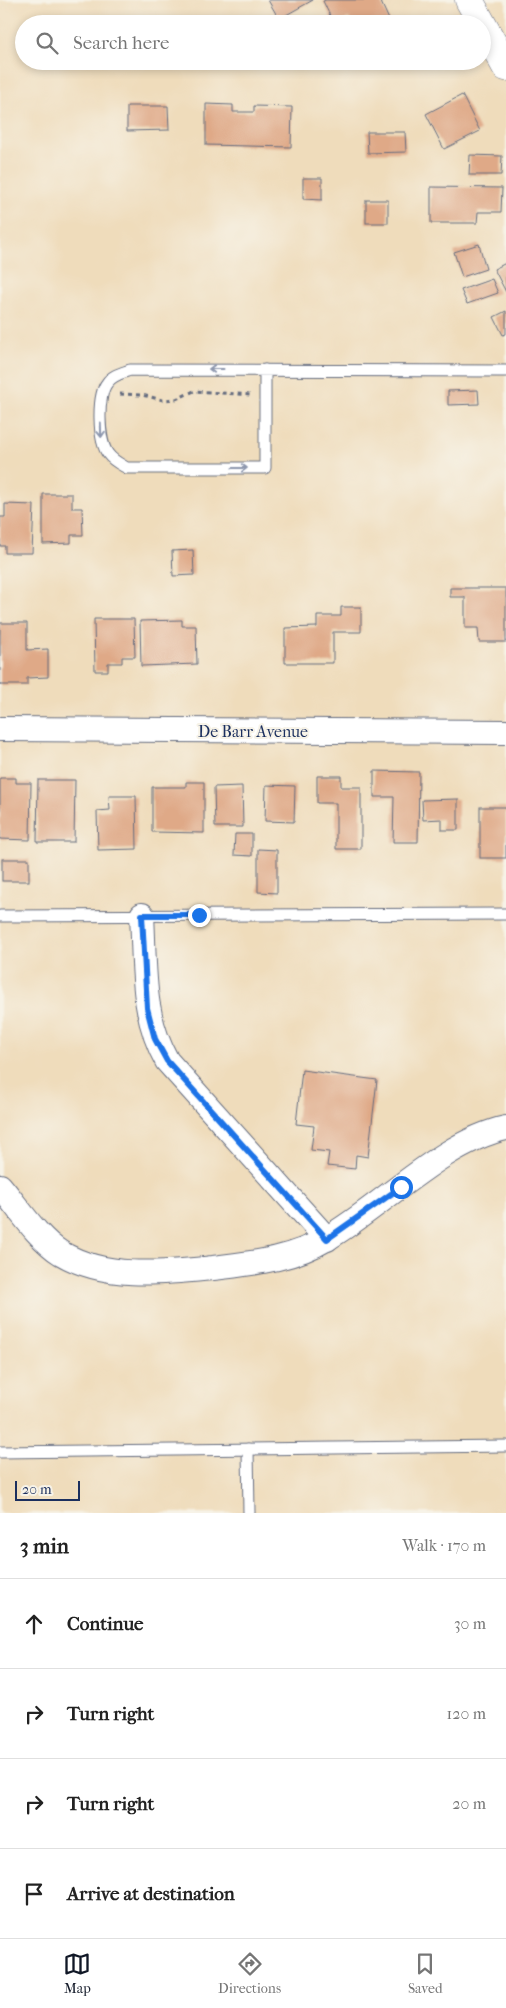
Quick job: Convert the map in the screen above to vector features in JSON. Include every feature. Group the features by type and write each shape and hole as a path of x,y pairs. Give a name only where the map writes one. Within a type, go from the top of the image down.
{"street":[{"path":"470,0 478,15"},
{"path":"491,39 506,67"},
{"name":"De Barr Avenue","path":"0,729 506,732"},
{"path":"142,915 147,1008 155,1039 167,1061 327,1239"},
{"path":"0,1186 40,1234 61,1252 93,1266 125,1272 166,1273 265,1262 302,1252 327,1239 460,1146 506,1128"}],"lane":[{"path":"265,370 265,468 127,468 117,463 107,454 101,441 102,391 107,382 116,375 130,370 265,370 506,371"},
{"path":"0,916 506,914"},
{"path":"0,1452 506,1446"},
{"path":"248,1449 248,1513"}],"path":[{"path":"102,391 135,394 162,400 176,398 194,391 230,395 265,394"}],"building":[{"path":"268,0 313,0 286,15 277,15"},
{"path":"380,0 387,15 330,15 323,1"},
{"path":"462,95 480,131 444,149 426,114"},
{"path":"206,104 233,105 233,112 254,112 254,106 292,107 291,147 206,145"},
{"path":"127,106 168,106 169,130 127,131"},
{"path":"367,132 405,132 406,152 368,153"},
{"path":"470,155 502,156 501,175 469,175"},
{"path":"303,178 322,178 322,200 303,199"},
{"path":"431,187 502,188 501,212 478,212 477,223 431,223"},
{"path":"366,200 388,200 388,223 366,223"},
{"path":"479,244 486,269 462,277 454,252"},
{"path":"506,263 506,292 494,269"},
{"path":"492,279 498,293 467,304 461,290"},
{"path":"506,311 506,334 503,335 494,317"},
{"path":"478,390 479,404 448,405 448,391"},
{"path":"43,494 72,494 72,508 82,508 83,535 71,535 71,543 43,544"},
{"path":"5,504 34,505 32,553 5,553 5,546 0,546 0,517 5,517"},
{"path":"193,550 194,575 173,576 172,551"},
{"path":"450,588 506,588 506,642 479,642 478,628 465,628 465,597 450,597"},
{"path":"341,607 361,607 361,632 333,632 333,663 285,663 285,628 317,627 317,616 341,616"},
{"path":"94,619 134,619 135,657 122,657 122,663 108,663 108,671 95,671"},
{"path":"182,620 182,626 196,626 197,664 141,666 140,621"},
{"path":"0,623 27,623 27,650 48,649 48,677 27,678 27,685 0,685"},
{"path":"374,771 419,772 418,842 393,842 394,797 374,797"},
{"path":"317,776 341,776 341,787 361,787 361,849 336,849 336,803 317,803"},
{"path":"0,778 16,778 16,783 31,783 30,840 0,839"},
{"path":"38,780 75,780 74,842 37,842"},
{"path":"186,782 204,782 204,833 152,832 152,787 186,787"},
{"path":"266,785 295,786 294,822 265,821"},
{"path":"242,786 243,827 215,827 214,787"},
{"path":"109,796 136,796 137,849 98,850 97,811 110,810"},
{"path":"458,799 458,830 442,830 442,819 423,820 422,800"},
{"path":"480,807 506,807 506,858 480,858"},
{"path":"235,834 252,834 252,856 234,855"},
{"path":"258,849 277,850 277,893 258,892"},
{"path":"2,859 29,859 29,881 2,881"},
{"path":"302,1070 377,1080 368,1157 356,1155 355,1169 327,1166 329,1152 311,1150 314,1126 296,1124"}],"route":[{"path":"199,915 142,915 147,1008 155,1039 167,1061 327,1239 401,1187"}]}
